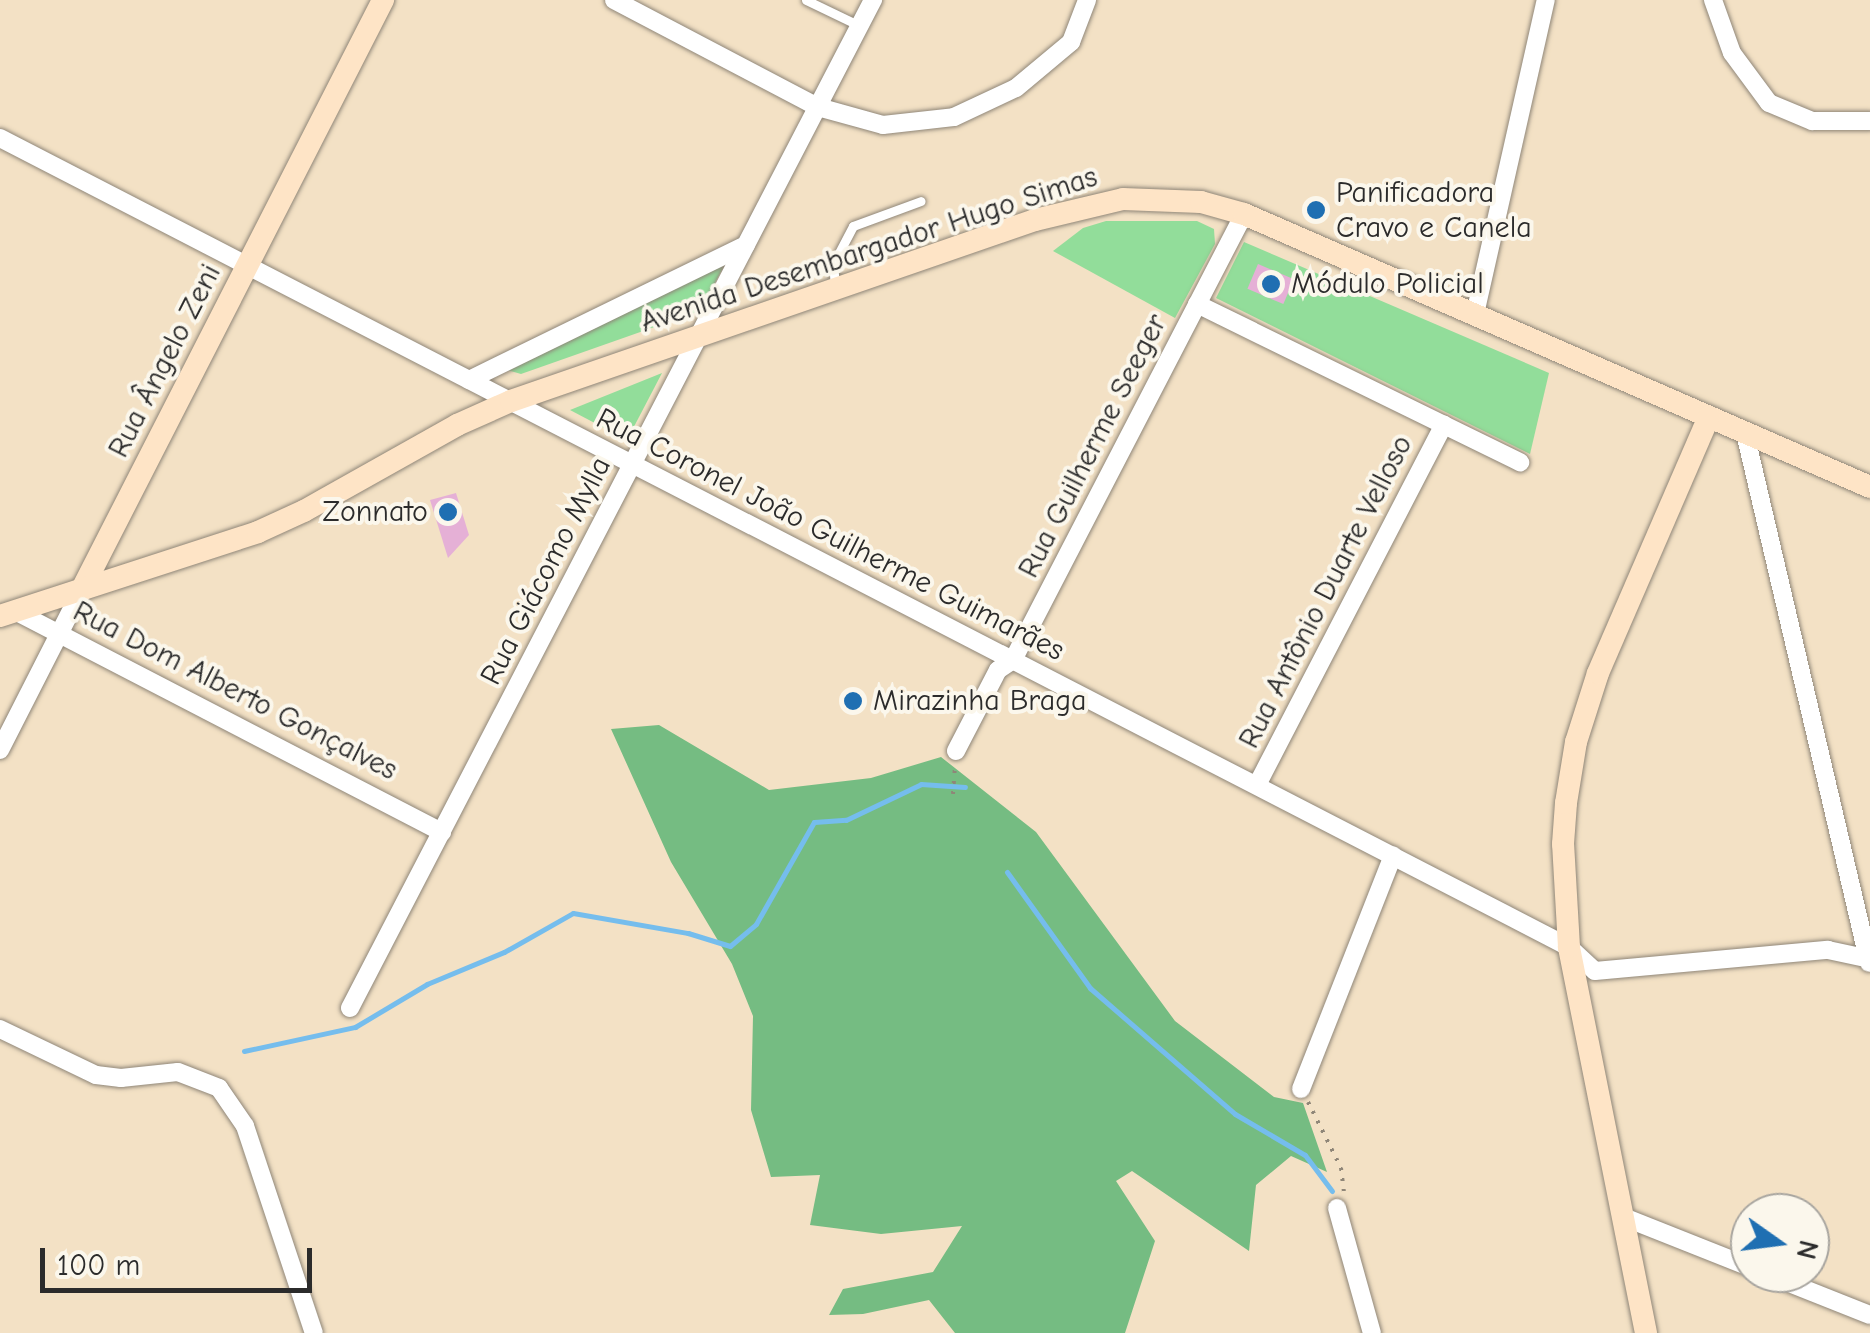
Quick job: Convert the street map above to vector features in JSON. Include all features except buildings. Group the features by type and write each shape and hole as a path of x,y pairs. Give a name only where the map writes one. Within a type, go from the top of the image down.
{"main road":[{"name":"Rua Ângelo Zeni","path":"81,591 382,0"},
{"name":"Avenida Desembargador Hugo Simas","path":"5,610 81,591 271,527 457,425 511,402 836,288 1098,202 1172,199 1244,214 1870,487"},
{"path":"1646,1333 1570,947 1564,844 1576,742 1598,673 1709,417"}],"street":[{"path":"614,0 818,106 883,125 954,117 1016,88 1071,42 1087,0"},
{"name":"Rua Giácomo Mylla","path":"350,1008 873,0"},
{"path":"1475,314 1546,0"},
{"path":"1713,0 1732,54 1770,104 1812,121 1870,121"},
{"name":"Rua Coronel João Guilherme Guimarães","path":"0,138 1570,947 1587,967 1605,973 1828,950 1869,962"},
{"name":"Rua Guilherme Seeger","path":"956,751 998,670 1013,660 1244,214"},
{"path":"468,380 746,245"},
{"path":"1198,304 1520,462"},
{"name":"Rua Antônio Duarte Velloso","path":"1257,786 1444,425"},
{"path":"1745,433 1869,962"},
{"name":"Rua Ângelo Zeni","path":"0,750 81,591"},
{"name":"Rua Dom Alberto Gonçalves","path":"5,610 60,634 442,832"},
{"path":"1301,1088 1393,856"},
{"path":"0,1030 96,1075 121,1078 178,1072 208,1081 229,1098 245,1126 314,1333"},
{"path":"1337,1208 1372,1333"},
{"path":"1626,1218 1730,1259"},
{"path":"1814,1293 1870,1315"}],"lane":[{"path":"806,0 860,26"},
{"path":"836,288 833,264 854,226 921,201"}],"path":[{"path":"953,794 956,751"},
{"path":"1301,1088 1341,1168 1345,1184 1337,1208"}],"green space":[{"path":"1106,221 1197,221 1214,229 1215,244 1175,318 1053,251 1083,228"},
{"path":"1244,242 1549,373 1530,454 1216,298"},
{"path":"725,264 700,311 521,374 504,369"},
{"path":"662,373 627,440 570,410"},
{"path":"659,725 769,790 871,778 941,757 1036,832 1175,1021 1274,1097 1303,1103 1327,1172 1291,1156 1256,1185 1249,1251 1132,1171 1116,1181 1155,1241 1125,1333 955,1333 929,1300 863,1314 829,1315 843,1289 933,1272 962,1226 881,1234 810,1225 820,1175 771,1177 751,1110 753,1016 732,964 671,862 611,729"}],"waterway":[{"path":"244,1051 355,1027 427,984 504,952 573,913 688,933 730,946 756,924 814,822 846,820 921,784 965,787"},
{"path":"1007,872 1090,988 1235,1114 1305,1155 1332,1191"}],"place":[{"name":"Panificadora Cravo e Canela","path":"1316,210"},
{"name":"Módulo Policial","path":"1271,284"},
{"name":"Zonnato","path":"448,512"},
{"name":"Mirazinha Braga","path":"853,701"}]}
